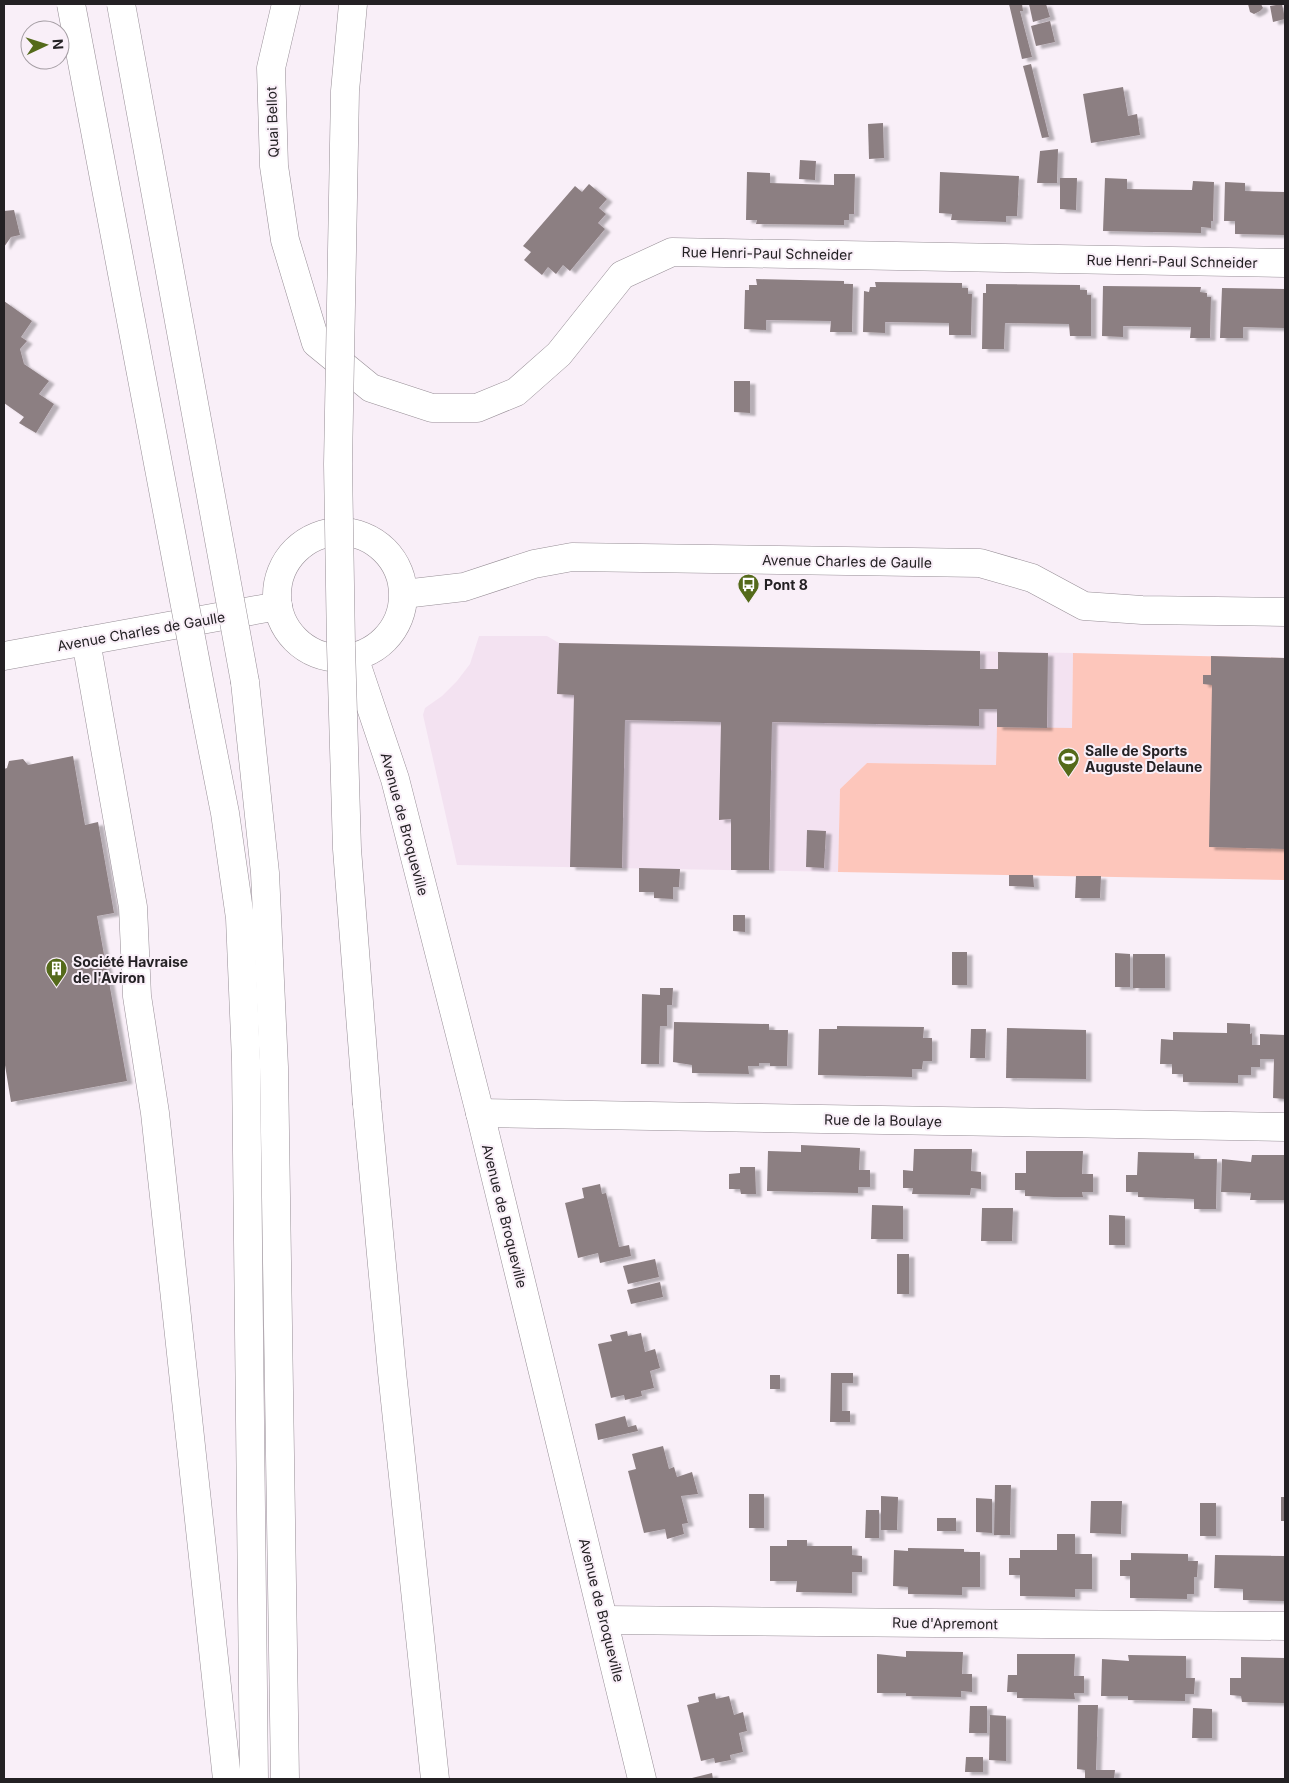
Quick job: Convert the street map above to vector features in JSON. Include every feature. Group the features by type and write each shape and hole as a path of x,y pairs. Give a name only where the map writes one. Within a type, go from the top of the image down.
{"main road":[{"path":"71,4 225,813 240,918 246,1061 254,1779"},
{"path":"121,4 245,682 266,873 274,1067 285,1779"},
{"name":"Quai Bellot","path":"285,240 274,166 271,68 286,4"},
{"path":"353,4 345,91 338,464 347,849 391,1362 435,1779"},
{"name":"Rue Henri-Paul Schneider","path":"285,240 316,343 371,388 432,408 477,408 516,392 559,354 622,275 672,252 1285,263"},
{"path":"342,531 361,535 378,544 392,558 401,574 404,594 402,611 395,627 385,641 371,651 354,657 338,659 321,656 305,648 292,637 283,623 278,606 277,593 279,579 291,555 305,542 323,534 342,531"},
{"name":"Avenue Charles de Gaulle","path":"404,594 464,586 534,564 572,557 980,563 1032,578 1084,606 1142,610 1285,612"},
{"name":"Avenue Charles de Gaulle","path":"4,656 278,606"},
{"path":"86,641 134,907 137,996 155,1113 227,1779"},
{"name":"Avenue de Broqueville","path":"354,657 394,779 480,1113 642,1779"},
{"name":"Rue de la Boulaye","path":"480,1113 1285,1127"},
{"name":"Rue d'Apremont","path":"604,1620 1285,1626"}],"shaded area":[{"path":"479,636 547,636 559,643 1073,653 1072,728 1047,728 997,734 996,765 867,763 840,789 838,872 457,865 423,715 425,708 442,696 470,664"},
{"name":"Salle de Sports Auguste Delaune","path":"1073,653 1285,658 1285,880 838,872 840,789 867,763 996,765 997,727 1072,728"}],"building":[{"path":"1009,4 1022,4 1023,11 1020,11 1032,57 1022,59"},
{"path":"1029,4 1046,4 1050,17 1033,22"},
{"path":"1248,4 1261,4 1263,8 1254,14 1250,12"},
{"path":"1282,4 1285,19 1273,22 1270,6"},
{"path":"1050,21 1055,42 1036,46 1031,26"},
{"path":"1031,64 1049,137 1042,138 1023,66"},
{"path":"1123,87 1128,116 1137,114 1140,135 1091,143 1083,94"},
{"path":"883,123 884,158 869,159 868,124"},
{"path":"1058,149 1057,183 1037,183 1040,151"},
{"path":"800,160 816,161 815,180 799,179"},
{"path":"747,172 770,173 770,183 834,185 834,174 855,174 854,214 849,214 849,220 844,220 844,225 756,224 757,220 746,220"},
{"path":"940,172 1019,176 1017,216 1006,216 1006,222 951,220 952,214 939,213"},
{"path":"1060,178 1077,178 1076,210 1060,209"},
{"path":"1105,178 1127,179 1127,189 1192,190 1193,181 1214,182 1213,221 1211,221 1211,228 1201,227 1201,233 1103,231"},
{"path":"1225,182 1245,183 1245,191 1285,192 1285,235 1235,234 1235,221 1224,221"},
{"path":"589,184 607,199 599,208 606,214 598,223 605,229 570,271 563,265 556,274 548,267 542,275 524,260 531,252 523,246 575,186 582,192"},
{"path":"14,210 20,235 11,237 4,247 4,211"},
{"path":"756,279 844,281 844,284 853,284 852,332 830,332 831,321 766,320 766,330 744,329 745,290 749,290 749,285 757,285"},
{"path":"875,282 962,283 962,288 968,288 968,294 972,294 971,335 949,335 949,323 885,322 885,333 863,332 864,291 869,292 870,287 876,287"},
{"path":"986,284 1080,285 1080,290 1087,290 1087,295 1091,295 1091,336 1070,336 1069,324 1005,323 1004,349 982,349 983,293 986,293"},
{"path":"1103,286 1201,287 1200,292 1207,293 1207,297 1211,297 1210,338 1190,338 1191,327 1123,326 1123,337 1102,336"},
{"path":"1222,288 1285,289 1285,328 1243,327 1243,338 1220,338"},
{"path":"4,301 32,321 21,337 27,341 20,349 24,364 49,381 39,394 54,404 36,433 19,423 24,417 4,403"},
{"path":"734,381 750,381 750,413 734,412"},
{"path":"559,643 980,651 980,669 998,669 998,652 1048,653 1047,728 997,727 997,709 979,709 979,726 772,722 769,870 731,870 731,819 719,820 721,722 625,720 622,868 570,867 574,695 557,694"},
{"path":"1211,656 1285,658 1285,849 1209,847 1212,685 1203,684 1203,675 1211,675"},
{"name":"Société Havraise de l'Aviron","path":"73,756 85,825 98,822 114,913 97,916 127,1081 11,1102 4,1059 4,769 7,768 9,761 23,759 28,765"},
{"path":"807,830 826,831 824,868 806,867"},
{"path":"639,868 680,869 679,887 673,887 673,899 654,898 654,892 639,892"},
{"path":"1009,875 1033,875 1034,887 1009,886"},
{"path":"1076,876 1101,876 1100,898 1075,898"},
{"path":"733,915 745,915 745,932 733,931"},
{"path":"952,952 967,952 967,985 952,985"},
{"path":"1115,953 1130,954 1130,987 1115,987"},
{"path":"1133,954 1165,954 1165,988 1133,988"},
{"path":"660,988 673,988 672,1005 667,1005 667,1026 660,1026 659,1064 641,1064 642,994 660,995"},
{"path":"674,1022 769,1024 769,1030 788,1030 787,1066 770,1066 770,1063 759,1063 759,1066 748,1066 749,1074 692,1073 692,1065 673,1062"},
{"path":"1227,1023 1250,1024 1252,1045 1260,1045 1260,1034 1285,1035 1285,1099 1273,1098 1274,1059 1260,1059 1260,1067 1251,1067 1251,1075 1238,1075 1238,1083 1183,1082 1183,1074 1172,1074 1172,1064 1160,1064 1161,1039 1173,1040 1173,1032 1227,1033"},
{"path":"837,1026 924,1027 923,1038 932,1038 932,1061 923,1061 922,1069 912,1069 912,1077 818,1075 819,1029 837,1029"},
{"path":"1007,1028 1086,1030 1086,1079 1006,1078"},
{"path":"971,1029 986,1029 985,1058 970,1058"},
{"path":"801,1145 860,1148 859,1170 870,1170 870,1187 858,1187 858,1193 767,1191 768,1151 801,1152"},
{"path":"914,1149 972,1149 971,1171 981,1172 981,1189 971,1188 970,1195 912,1194 913,1188 903,1188 903,1170 913,1171"},
{"path":"1026,1151 1083,1151 1082,1174 1093,1174 1093,1192 1082,1192 1083,1197 1054,1197 1025,1196 1025,1190 1015,1190 1015,1173 1026,1173"},
{"path":"1138,1152 1194,1153 1194,1159 1217,1159 1216,1209 1194,1209 1194,1199 1138,1197 1138,1192 1126,1192 1126,1175 1137,1175"},
{"path":"1252,1155 1285,1155 1285,1200 1250,1200 1251,1193 1221,1192 1222,1159 1251,1162"},
{"path":"740,1167 755,1167 756,1194 741,1194 740,1189 729,1189 729,1174 740,1173"},
{"path":"600,1184 602,1194 606,1193 619,1247 629,1245 631,1256 600,1263 598,1253 578,1258 565,1203 584,1198 582,1188"},
{"path":"872,1205 903,1206 903,1239 871,1239"},
{"path":"982,1208 1013,1208 1012,1241 981,1241"},
{"path":"1109,1215 1125,1216 1125,1245 1109,1245"},
{"path":"897,1254 909,1254 909,1294 897,1294"},
{"path":"655,1259 659,1277 628,1284 623,1266"},
{"path":"660,1282 663,1297 631,1304 627,1290"},
{"path":"627,1331 628,1336 641,1333 645,1352 655,1349 660,1368 650,1371 654,1388 641,1391 642,1396 625,1400 624,1395 611,1398 598,1344 612,1341 610,1335"},
{"path":"831,1373 853,1373 853,1383 842,1383 842,1411 850,1411 850,1422 830,1422"},
{"path":"770,1375 780,1375 780,1389 770,1389"},
{"path":"625,1416 628,1427 636,1425 638,1431 598,1440 595,1424"},
{"path":"663,1446 669,1469 674,1467 677,1477 692,1472 698,1494 681,1496 688,1523 682,1524 684,1534 667,1539 665,1529 644,1533 628,1471 636,1469 632,1454"},
{"path":"995,1485 1011,1485 1010,1535 994,1535"},
{"path":"749,1494 764,1494 764,1528 749,1528"},
{"path":"881,1496 898,1497 897,1530 881,1530"},
{"path":"1281,1497 1285,1497 1285,1521 1281,1521"},
{"path":"976,1498 992,1499 992,1533 976,1532"},
{"path":"1091,1501 1122,1501 1121,1534 1090,1533"},
{"path":"1200,1503 1216,1503 1216,1536 1200,1536"},
{"path":"866,1510 879,1510 879,1538 865,1538"},
{"path":"937,1518 956,1518 956,1531 937,1531"},
{"path":"1057,1534 1075,1534 1075,1554 1092,1554 1092,1589 1075,1589 1075,1597 1020,1596 1020,1575 1009,1575 1009,1558 1020,1558 1020,1550 1057,1550"},
{"path":"787,1540 807,1540 807,1546 852,1546 852,1555 862,1556 862,1572 852,1572 852,1593 796,1592 797,1581 770,1581 770,1546 787,1546"},
{"path":"908,1548 964,1549 964,1552 980,1552 980,1587 962,1587 962,1595 908,1594 908,1587 893,1586 894,1550 908,1551"},
{"path":"1131,1553 1188,1554 1188,1561 1198,1561 1197,1577 1194,1577 1194,1594 1187,1594 1187,1599 1130,1598 1130,1576 1120,1576 1120,1560 1131,1560"},
{"path":"1215,1555 1285,1556 1285,1601 1243,1600 1243,1589 1214,1588"},
{"path":"906,1651 963,1652 962,1674 972,1674 972,1692 961,1691 961,1697 906,1696 906,1693 877,1693 877,1654 906,1657"},
{"path":"1017,1654 1075,1654 1074,1676 1084,1676 1084,1693 1074,1693 1075,1699 1017,1698 1017,1692 1007,1692 1008,1675 1017,1675"},
{"path":"1128,1655 1186,1656 1186,1678 1195,1678 1194,1694 1185,1694 1185,1701 1128,1700 1128,1696 1101,1696 1102,1659 1129,1661"},
{"path":"1241,1657 1285,1658 1285,1703 1242,1702 1241,1696 1230,1695 1230,1678 1241,1678"},
{"path":"715,1693 716,1699 729,1696 734,1715 743,1712 747,1731 739,1733 743,1752 730,1755 731,1760 715,1763 714,1758 701,1761 687,1705 699,1702 698,1697"},
{"path":"1078,1705 1098,1705 1096,1770 1115,1770 1114,1779 1085,1779 1085,1770 1077,1769"},
{"path":"970,1706 987,1706 987,1733 969,1733"},
{"path":"1193,1708 1212,1709 1212,1738 1192,1738"},
{"path":"990,1715 1006,1716 1006,1761 989,1760"},
{"path":"966,1757 983,1757 983,1772 965,1772"},
{"path":"712,1773 713,1779 688,1779"}],"place":[{"name":"Pont 8","path":"748,603"},
{"name":"Salle de Sports Auguste Delaune","path":"1069,777"},
{"name":"Société Havraise de l'Aviron","path":"57,988"}]}
